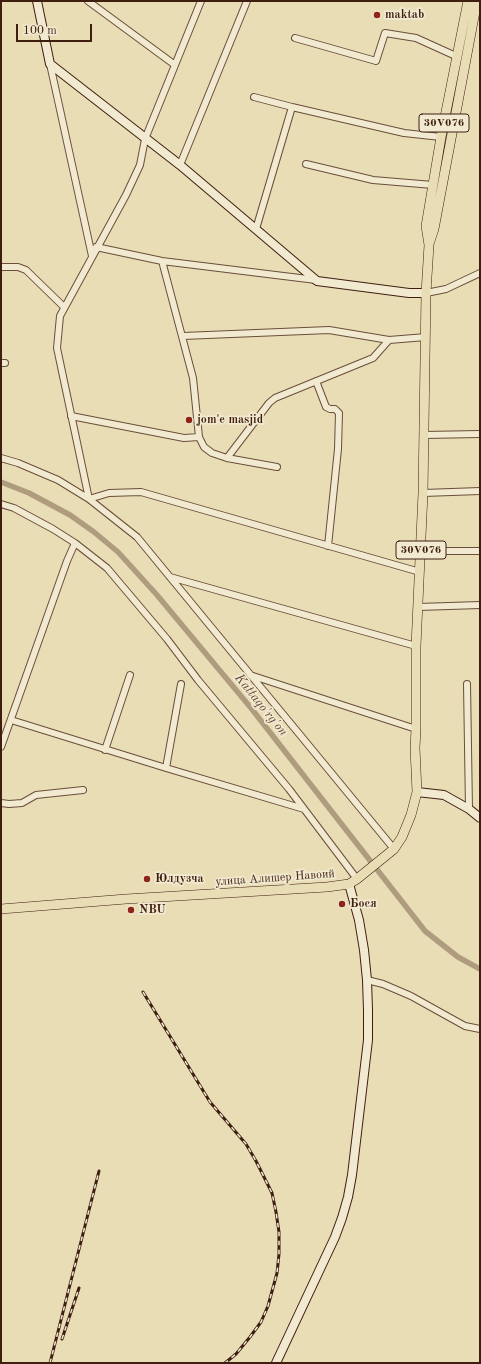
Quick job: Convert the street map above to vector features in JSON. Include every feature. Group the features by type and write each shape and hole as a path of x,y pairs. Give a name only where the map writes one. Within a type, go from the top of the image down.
{"main road":[{"name":"30V076","path":"357,879 394,849 409,823 417,792 415,748 416,646 423,493 426,293 429,245 426,226 441,137 468,1"},
{"name":"30V076","path":"429,245 434,229 477,1"},
{"name":"улица Алишер Навоий","path":"1,909 126,899 327,887 349,884 357,879"}],"street":[{"path":"37,1 92,256"},
{"path":"88,1 175,66"},
{"path":"89,499 57,348 60,316 96,247 126,195 140,165 145,139 201,1"},
{"path":"180,165 247,1"},
{"path":"295,38 376,61 385,33 416,38 458,57"},
{"path":"50,64 180,165 317,280"},
{"path":"254,97 404,133 441,137"},
{"path":"256,230 292,107"},
{"path":"306,164 373,180 433,185"},
{"path":"96,247 162,261 409,293 426,293 446,289 480,273"},
{"path":"162,261 193,378 199,437 204,447 227,458 277,467"},
{"path":"1,267 18,267 26,270 64,307"},
{"path":"183,336 329,330 389,340 426,337"},
{"path":"227,458 269,403 275,398 373,358 389,340"},
{"path":"316,381 326,407 330,409 335,408 340,413 338,449 328,546"},
{"path":"71,416 184,438 199,437"},
{"path":"424,435 480,434"},
{"path":"1,458 18,463 58,480 89,499 137,537 394,849"},
{"path":"423,493 480,491"},
{"path":"89,499 109,493 141,492 420,572"},
{"path":"1,504 14,508 53,529 108,568 167,639 198,680 289,789 357,879"},
{"path":"1,747 74,543"},
{"path":"421,551 480,551"},
{"path":"170,577 416,646"},
{"path":"418,608 480,605"},
{"path":"105,750 130,675"},
{"path":"250,675 416,729"},
{"path":"166,768 181,684"},
{"path":"467,684 469,809"},
{"path":"11,720 105,750 304,808"},
{"path":"1,803 22,803 36,795 83,790"},
{"path":"417,792 444,795 469,809 480,818"},
{"path":"276,1363 335,1237 348,1197 354,1160 368,1040 367,980 359,920 349,884"},
{"path":"367,980 383,984 412,996 465,1026 480,1029"}],"waterway":[{"name":"Kattaqo'rg'on","path":"1,482 29,493 70,515 118,552 157,595 251,708 425,931 458,957 480,969"}],"railway":[{"path":"143,992 210,1102 246,1144 272,1193 279,1232 279,1254 277,1273 268,1306 261,1322 250,1337 236,1354 225,1363"},
{"path":"50,1363 99,1171"},
{"path":"62,1339 79,1288"}],"place":[{"name":"maktab","path":"377,15"},
{"name":"jom'e masjid","path":"189,420"},
{"name":"Юлдузча","path":"147,879"},
{"name":"Бося","path":"342,904"},
{"name":"NBU","path":"131,910"}]}
